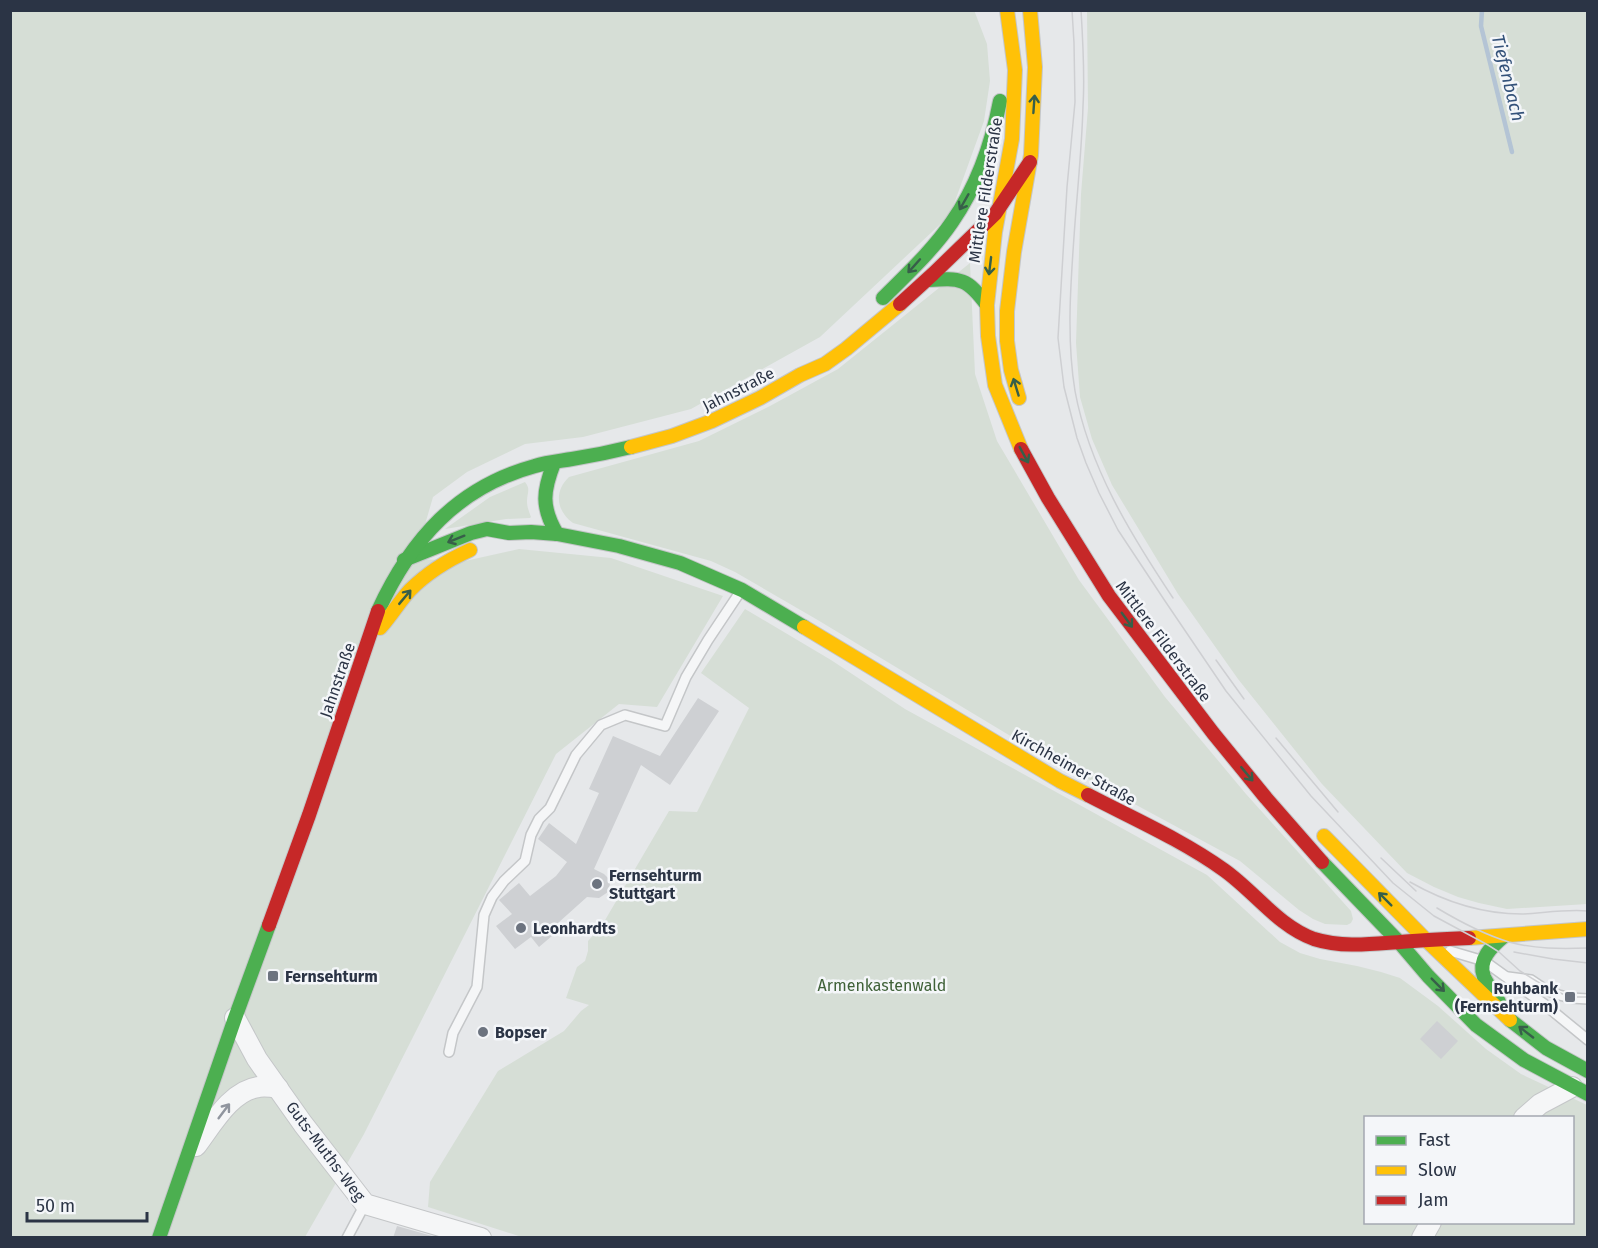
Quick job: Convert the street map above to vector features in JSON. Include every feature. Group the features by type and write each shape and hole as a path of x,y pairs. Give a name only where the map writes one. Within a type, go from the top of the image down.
{"main road":[{"path":"876,305 945,229 966,198 982,165 995,128 1002,92 1015,70 1007,10"},
{"name":"Jahnstraße","path":"159,1238 235,1017 309,815 374,620 385,591 417,541 433,523 469,494 498,478 536,466 663,439 730,413 779,388 802,373 826,363 860,338 928,280 999,208 1030,162 1036,80 1030,10"},
{"name":"Mittlere Filderstraße","path":"1015,70 1012,139 993,244 987,305 988,336 995,385 1019,446 1048,498 1109,596 1213,733 1266,798 1338,880 1476,1025 1524,1060 1582,1089"},
{"path":"1024,410 1013,382 1006,329 1010,281 1030,162"},
{"path":"928,280 953,279 971,286 987,305"},
{"name":"Jahnstraße","path":"802,373 824,350 861,320"},
{"path":"554,463 544,492 545,509 549,522 557,534"},
{"name":"Kirchheimer Straße","path":"404,560 487,529 509,533 557,534 619,546 680,563 742,590 1060,781 1180,844 1225,871 1295,930 1315,939 1344,945 1378,945 1587,929"},
{"name":"Kirchheimer Straße","path":"367,642 411,590 426,576 449,560 509,533"},
{"path":"1314,826 1505,1017 1546,1048 1587,1071"},
{"path":"1504,936 1488,951 1483,973 1495,992 1505,1017"}],"street":[{"name":"Guts-Muths-Weg","path":"235,1017 258,1059 303,1124 365,1204 481,1238"},
{"name":"Guts-Muths-Weg","path":"188,1157 229,1103 244,1091 260,1086 278,1088"},
{"path":"1526,1116 1540,1104 1582,1089"},
{"path":"1422,1238 1430,1224"}],"lane":[{"path":"450,1052 453,1033 477,987 484,915 498,889 525,861 531,835 539,819 550,808 576,755 601,725 625,715 666,726 686,677 742,590"},
{"path":"1426,940 1455,953 1484,961 1544,1004 1587,1040"},
{"path":"1506,976 1531,980 1559,995 1587,999"},
{"path":"347,1238 365,1204"}],"green space":[{"path":"974,10 987,44 990,81 984,121 950,215 820,337 691,409 583,437 525,444 467,472 433,497 415,559 465,561 519,549 611,558 723,596 657,707 619,704 556,754 364,1134 305,1237 11,1237 10,11"},
{"path":"1087,11 1587,11 1587,904 1507,909 1458,897 1407,873 1322,784 1238,679 1178,594 1112,485 1092,439 1080,397 1076,343 1081,194 1088,108"},
{"path":"970,263 975,374 997,441 1079,580 1165,697 1246,794 1351,911 1353,919 1351,923 1347,925 1325,924 1313,919 1240,861 1027,746 735,572 711,561 573,523 563,513 559,495 569,477 699,441 770,406 838,369"},
{"path":"525,482 528,489 527,503 530,518 506,519 445,529 490,497"},
{"name":"Armenkastenwald","path":"745,609 831,660 905,709 1207,875 1280,942 1300,953 1320,959 1400,978 1438,1006 1486,1049 1521,1074 1587,1105 1587,1237 525,1238 428,1207 430,1182 498,1071 564,1031 589,1005 566,998 577,967 585,961 588,941 601,927 669,811 697,812 749,708 701,673"}],"building":[{"path":"698,698 719,711 670,785 641,765 594,869 608,878 610,884 608,892 599,898 587,897 558,923 559,930 539,947 531,937 515,949 496,926 512,914 499,900 519,883 530,896 556,876 567,862 538,839 549,823 576,844 599,793 589,789 613,736 660,756"},
{"path":"1437,1021 1458,1041 1441,1059 1420,1039"},
{"path":"397,1226 432,1236 431,1238 393,1238"}],"waterway":[{"name":"Tiefenbach","path":"1482,10 1481,26 1512,152"}],"tram line":[{"path":"1072,10 1075,102 1067,187 1058,338 1064,387 1077,438 1099,493 1118,530 1226,691 1311,796 1393,883 1434,916 1488,945 1520,971 1546,987 1570,997 1588,997"},
{"path":"1081,10 1084,94 1070,307 1075,391 1090,447 1101,473 1127,525 1173,598"},
{"path":"1216,660 1244,699"},
{"path":"1276,738 1338,812"},
{"path":"1381,858 1416,891"},
{"path":"1410,882 1450,901 1492,912 1522,914 1588,911"},
{"path":"1437,908 1472,927 1509,942 1548,948 1588,948"},
{"path":"1514,952 1588,963"}],"traffic: fast":[{"path":"883,298 937,242 961,208 982,164 993,133 1000,101"},
{"path":"928,280 948,279 962,282 974,289 987,305"},
{"path":"378,611 391,585 422,539 440,519 483,487 508,475 540,465 631,447"},
{"path":"554,463 545,499 548,515 557,534"},
{"path":"404,560 471,533 487,529 509,533 557,534 619,546 680,563 742,590 804,627"},
{"path":"1322,862 1476,1025 1524,1060 1588,1094"},
{"path":"159,1238 269,925"},
{"path":"1499,1002 1484,977 1482,965 1487,954 1504,936"},
{"path":"1510,1020 1546,1048 1588,1071"}],"traffic: slow":[{"path":"1007,10 1015,70 1012,139 995,232 987,305 988,336 995,385 1021,449"},
{"path":"1019,398 1011,370 1007,341 1007,311 1014,252 1031,155 1035,67 1030,10"},
{"path":"631,447 672,436 712,421 825,364 900,304"},
{"path":"380,628 406,595 423,578 470,550"},
{"path":"804,627 1060,781 1088,795"},
{"path":"1324,836 1426,940 1510,1020"},
{"path":"1469,938 1588,929"}],"traffic: jam":[{"path":"900,304 995,214 1030,162"},
{"path":"1021,449 1048,498 1109,596 1213,733 1322,862"},
{"path":"269,925 378,611"},
{"path":"1088,795 1158,830 1208,859 1289,926 1314,939 1336,944 1357,945 1469,938"}],"place":[{"name":"Fernsehturm Stuttgart","path":"597,884"},
{"name":"Leonhardts","path":"521,928"},
{"name":"Fernsehturm","path":"273,976"},
{"name":"Ruhbank (Fernsehturm)","path":"1570,997"},
{"name":"Bopser","path":"483,1032"}]}
